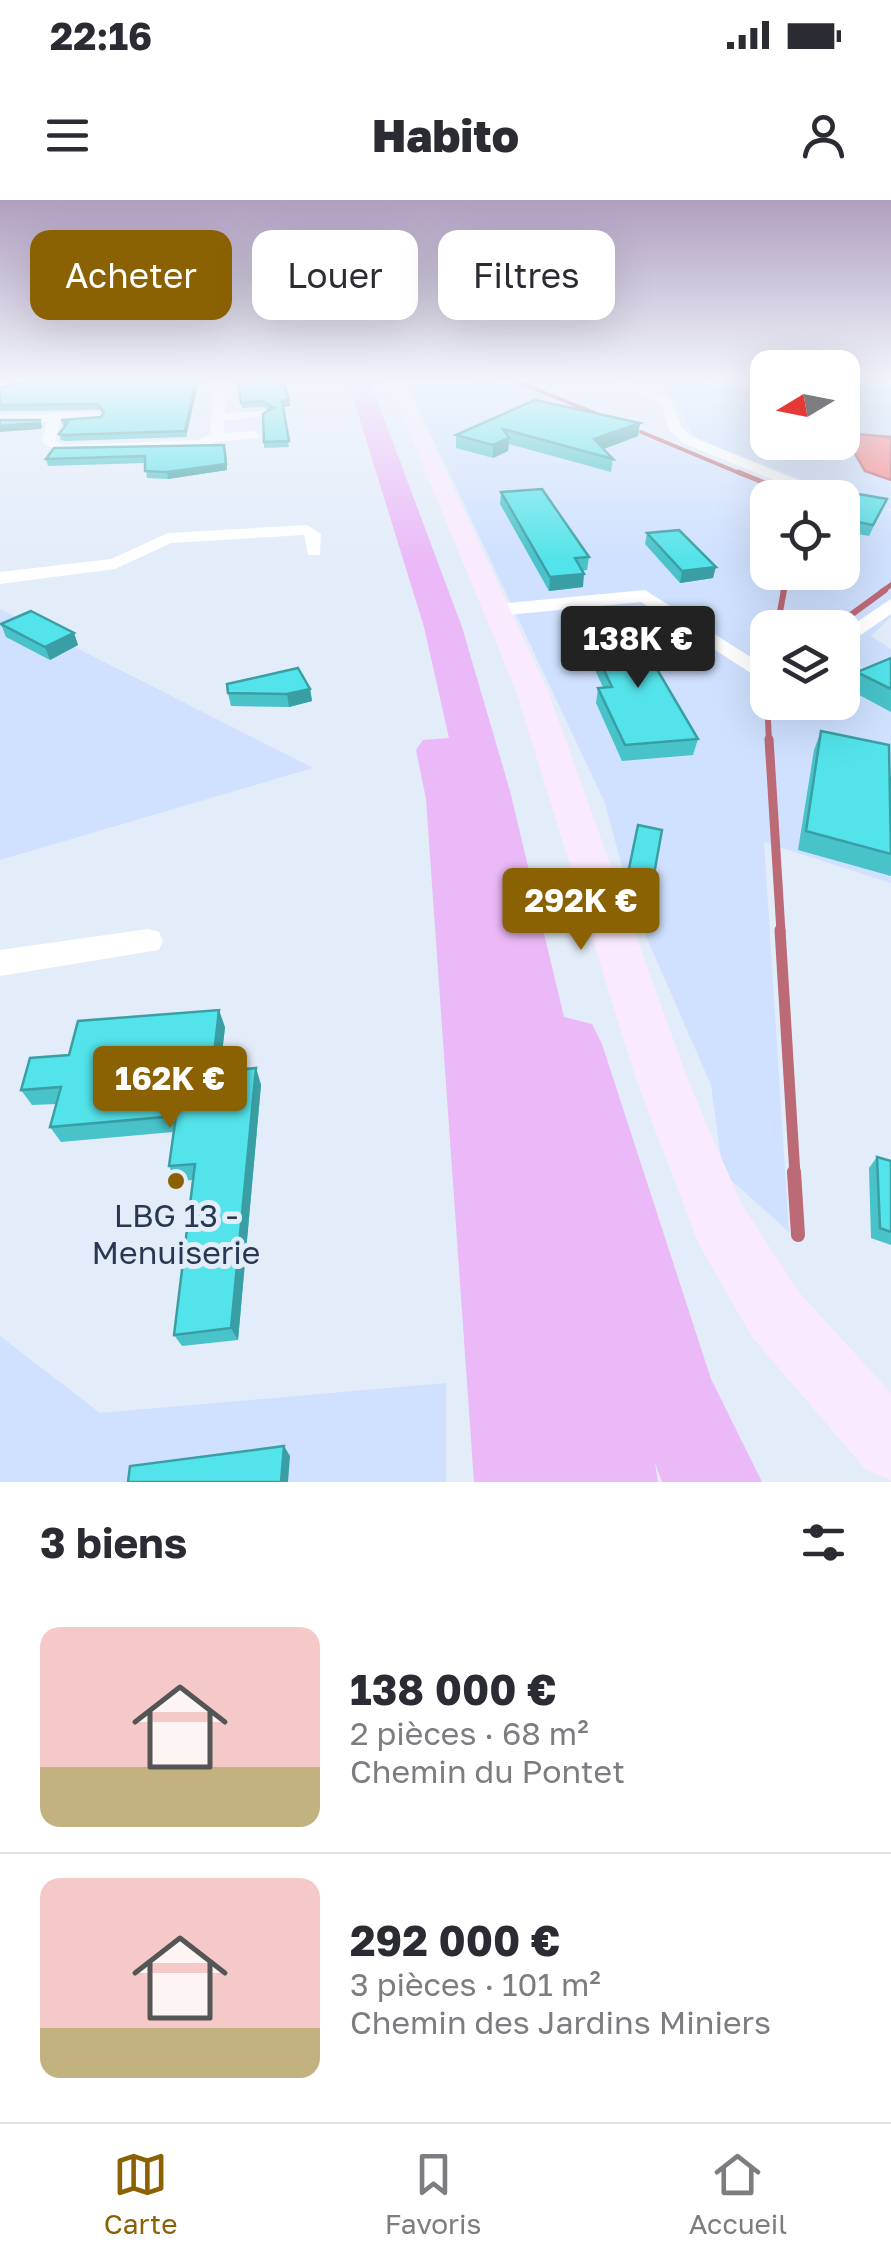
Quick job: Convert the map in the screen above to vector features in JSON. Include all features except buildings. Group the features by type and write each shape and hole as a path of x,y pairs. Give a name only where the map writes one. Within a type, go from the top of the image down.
{"highway":[{"path":"358,441 451,799 521,1482"},
{"path":"378,441 444,627 485,791 553,1121 611,1482"},
{"path":"397,499 437,567 463,643 572,1055 670,1390 699,1458 715,1482"},
{"path":"488,1132 502,1482"}],"street":[{"path":"49,441 60,449 187,445 204,441"},
{"path":"422,441 497,610 562,776 662,1083 720,1224 775,1314 891,1444"},
{"path":"690,441 788,480"},
{"path":"0,578 102,568 168,538 306,530 313,534 314,551"},
{"path":"497,610 645,596 750,666"},
{"path":"860,628 891,605"},
{"path":"0,963 148,941"}],"shaded area":[{"path":"434,441 654,441 756,480 750,480 750,590 860,590 860,503 866,504 860,502 860,480 803,480 750,460 860,460 860,441 891,441 891,509 886,509 891,511 891,617 871,636 891,649 891,883 764,842 789,1232 723,1173 711,1085 632,904 605,803"},
{"path":"750,441 750,460 703,442"},
{"path":"860,441 891,441 891,480 865,471 859,460"},
{"path":"0,609 313,768 0,860"},
{"path":"0,1336 100,1413 446,1383 446,1482 0,1482"}],"waterway":[{"path":"662,441 744,475"},
{"path":"738,472 758,480"},
{"path":"881,592 891,585"},
{"path":"780,610 784,590"},
{"path":"858,610 885,590"},
{"path":"768,720 769,742"},
{"path":"769,739 781,932"},
{"path":"780,930 795,1175"},
{"path":"794,1172 798,1235"}],"place":[{"name":"LBG 13 - Menuiserie","path":"176,1181"}]}
